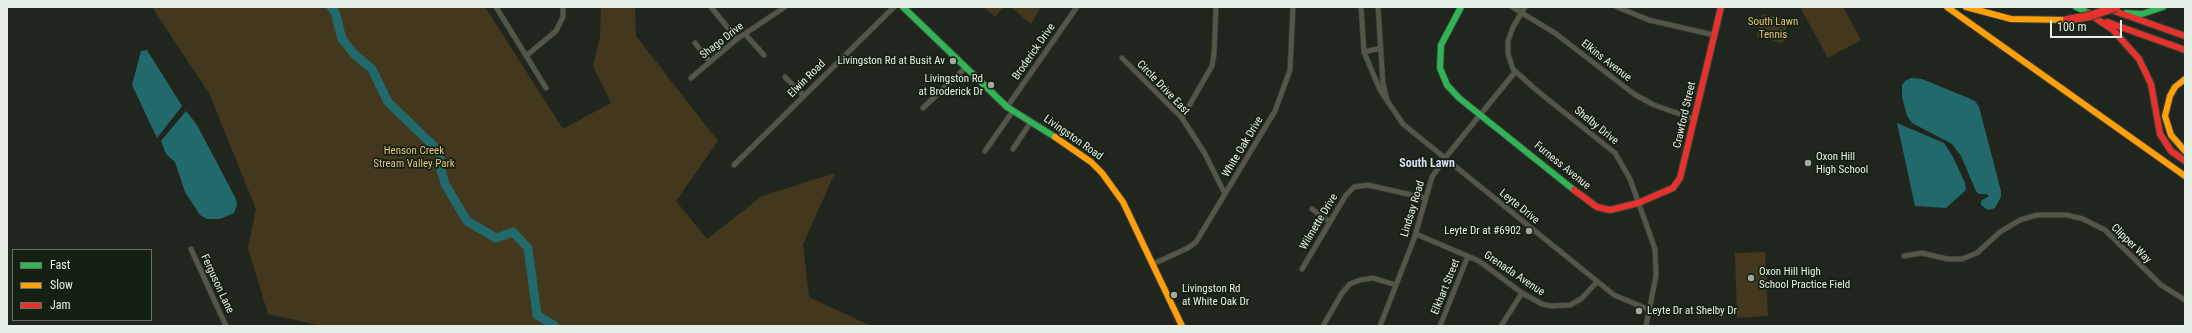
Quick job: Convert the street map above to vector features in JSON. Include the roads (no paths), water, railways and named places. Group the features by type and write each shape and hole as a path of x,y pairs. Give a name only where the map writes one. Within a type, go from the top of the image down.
{"main road":[{"name":"Livingston Road","path":"903,7 965,68 1010,109 1091,162 1102,173 1123,202 1182,326"},
{"name":"Furness Avenue","path":"1461,7 1442,42 1440,68 1443,79 1449,88 1459,98 1596,207 1610,210 1638,203"},
{"name":"Crawford Street","path":"1638,203 1671,189 1677,184 1684,169 1694,119 1721,7"},
{"path":"1947,7 2185,176"},
{"path":"1966,7 2011,20 2050,21 2090,16 2115,9 2185,36"},
{"path":"2076,7 2130,31 2185,50"},
{"path":"2102,7 2142,14 2163,7"},
{"path":"2088,12 2113,30 2139,59 2151,84 2160,134 2171,151 2185,161"},
{"path":"2185,79 2175,87 2170,96 2165,116 2171,135 2185,150"}],"street":[{"path":"496,7 546,88"},
{"path":"526,56 556,31 563,17 563,7"},
{"path":"711,7 737,39"},
{"name":"Shago Drive","path":"691,78 737,39 784,7"},
{"name":"Elwin Road","path":"734,165 803,95 894,7"},
{"name":"Broderick Drive","path":"985,151 1010,109 1077,7"},
{"path":"1182,118 1212,66 1216,7"},
{"name":"White Oak Drive","path":"1153,264 1194,244 1265,129 1282,97 1290,70 1293,7"},
{"name":"Leyte Drive","path":"1361,7 1364,52 1380,90 1403,124 1597,282 1619,298 1650,310"},
{"name":"Leyte Drive","path":"1378,7 1383,84 1388,103"},
{"name":"Elkins Avenue","path":"1512,7 1555,33 1634,94 1654,105 1694,119"},
{"path":"1515,72 1508,54 1507,44 1511,31 1525,7"},
{"path":"1617,7 1649,20 1714,35"},
{"path":"745,34 764,55"},
{"path":"695,43 710,62"},
{"path":"1364,52 1381,48"},
{"name":"Circle Drive East","path":"1122,58 1182,118 1204,152 1211,170 1225,194"},
{"path":"923,108 965,68"},
{"name":"Lindsay Road","path":"1380,326 1416,234 1432,177 1445,158 1515,72"},
{"name":"Shelby Drive","path":"1515,72 1615,153 1630,179 1649,230 1656,255 1656,276 1646,326"},
{"path":"785,77 803,95"},
{"path":"1014,149 1031,122"},
{"name":"Wilmette Drive","path":"1302,269 1346,195 1354,187 1360,185 1372,185 1425,198"},
{"path":"1312,209 1330,222"},
{"name":"Clipper Way","path":"1904,256 1922,253 1947,259 1962,259 1977,253 2000,232 2020,220 2037,215 2067,215 2083,219 2105,230 2172,294 2185,300"},
{"name":"Grenada Avenue","path":"1416,234 1487,265 1522,294 1542,304 1561,307 1570,305 1581,299 1597,282"},
{"name":"Ferguson Lane","path":"191,249 226,326"},
{"name":"Elkhart Street","path":"1440,326 1468,256"},
{"path":"1323,326 1342,292 1350,284 1364,279 1373,278 1396,285"},
{"path":"1501,326 1522,294"}],"water":[{"path":"147,50 182,106 157,138 132,85 141,51"},
{"path":"1911,78 1922,79 1966,97 1975,101 1979,107 2001,191 2001,197 1995,208 1988,210 1981,205 1981,201 1989,196 1987,194 1979,194 1976,191 1961,156 1952,144 1912,123 1907,116 1902,97 1902,85 1905,81"},
{"path":"186,111 197,125 236,199 237,205 234,213 220,219 207,219 200,215 185,192 175,162 166,154 161,141"},
{"path":"1897,123 1944,143 1953,157 1965,183 1966,190 1946,208 1915,206"}],"waterway":[{"path":"331,7 335,12 342,39 355,55 372,69 388,102 440,152 440,166 445,184 467,221 496,238 513,232 528,248 537,315 555,326"}],"place":[{"name":"Livingston Rd at Busit Av","path":"953,61"},
{"name":"Livingston Rd at Broderick Dr","path":"991,85"},
{"name":"Oxon Hill High School","path":"1808,163"},
{"name":"Leyte Dr at #6902","path":"1529,231"},
{"name":"Oxon Hill High School Practice Field","path":"1751,278"},
{"name":"Livingston Rd at White Oak Dr","path":"1174,295"},
{"name":"Leyte Dr at Shelby Dr","path":"1639,311"}],"district":[{"name":"South Lawn","path":"1427,164"}],"park label":[{"name":"South Lawn Tennis","path":"1773,28"},
{"name":"Henson Creek Stream Valley Park","path":"414,157"}]}
